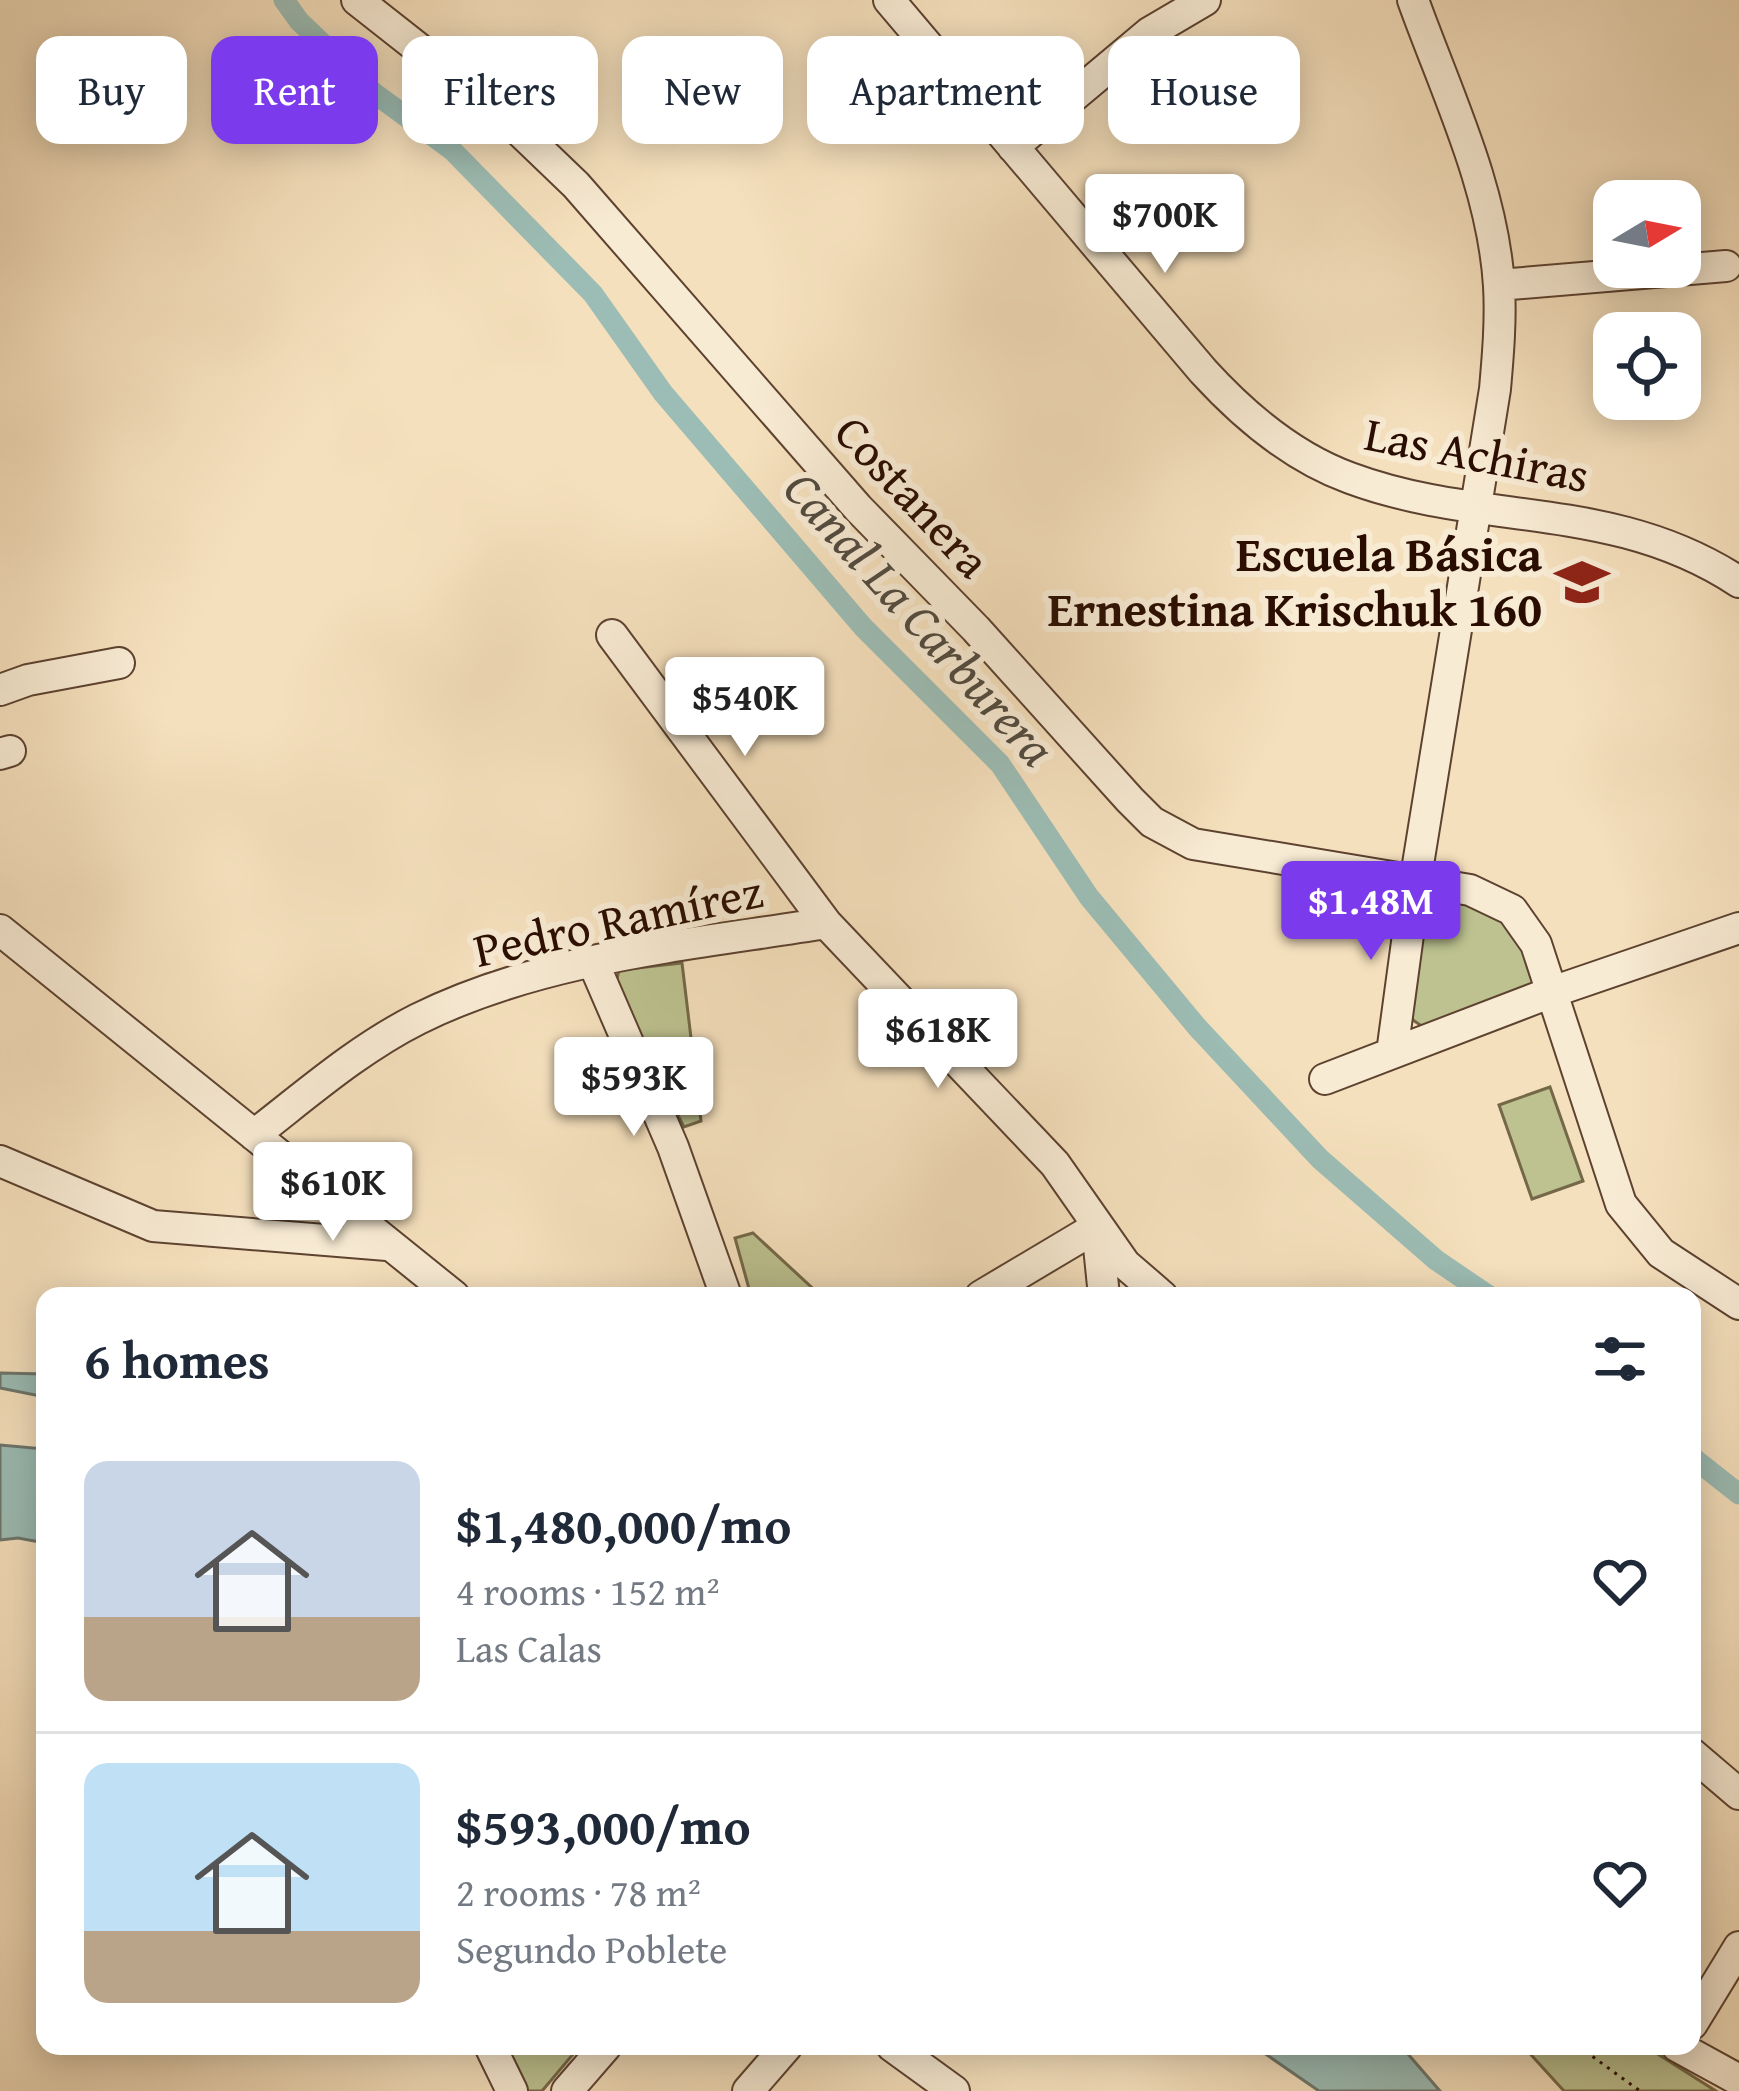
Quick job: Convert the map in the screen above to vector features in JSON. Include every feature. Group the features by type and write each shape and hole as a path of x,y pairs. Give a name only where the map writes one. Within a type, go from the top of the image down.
{"street":[{"name":"Costanera","path":"357,0 503,115 576,185 858,508 1152,822 1192,844 1485,894 1512,910 1530,931 1621,1204 1661,1253 1739,1304"},
{"name":"Las Achiras","path":"889,0 1202,370 1257,424 1305,458 1378,488 1618,528 1676,548 1739,582"},
{"path":"1012,147 1134,45 1205,0"},
{"path":"1392,1053 1496,389 1499,285 1483,196 1413,0"},
{"path":"1499,285 1726,266"},
{"path":"612,635 826,923 1054,1164 1126,1264 1152,1287"},
{"path":"0,690 119,663"},
{"name":"Pedro Ramírez","path":"254,1135 361,1053 417,1020 480,993 593,962 826,923"},
{"path":"1325,1078 1739,928"},
{"path":"0,930 442,1287"},
{"path":"593,962 674,1148 722,1287"},
{"path":"0,1162 153,1226 387,1245"},
{"path":"996,1287 1097,1227"},
{"path":"1097,1227 1103,1287"},
{"path":"1701,1762 1739,1794"},
{"path":"1701,2009 1739,1947"},
{"path":"494,2055 512,2091"},
{"path":"567,2091 598,2055"},
{"path":"748,2091 779,2055"},
{"path":"902,2055 937,2086"},
{"path":"1694,2055 1739,2080"}],"path":[{"path":"1590,2055 1640,2091"}],"green space":[{"path":"1436,898 1502,917 1519,938 1533,968 1532,991 1426,1029 1413,1020 1408,1006 1421,905"},
{"path":"682,963 701,1121 684,1127 614,992 619,970"},
{"path":"1550,1087 1583,1181 1532,1199 1499,1105"},
{"path":"753,1233 811,1287 749,1287 735,1238"},
{"path":"505,2055 572,2055 542,2091 523,2091"},
{"path":"1531,2055 1659,2055 1716,2091 1564,2091"}],"water":[{"path":"0,1373 36,1374 36,1395 0,1388"},
{"path":"0,1445 36,1448 36,1541 0,1540"},
{"path":"1267,2055 1409,2055 1440,2091 1319,2091"}],"waterway":[{"name":"Canal La Carburera","path":"284,0 299,21 374,93 452,150 593,294 663,393 863,627 1000,764 1089,897 1197,1027 1320,1159 1436,1260 1476,1287"},
{"name":"Canal La Carburera","path":"1701,1464 1739,1494"}],"place":[{"name":"Escuela Básica Ernestina Krischuk 160","path":"1582,582"}]}
